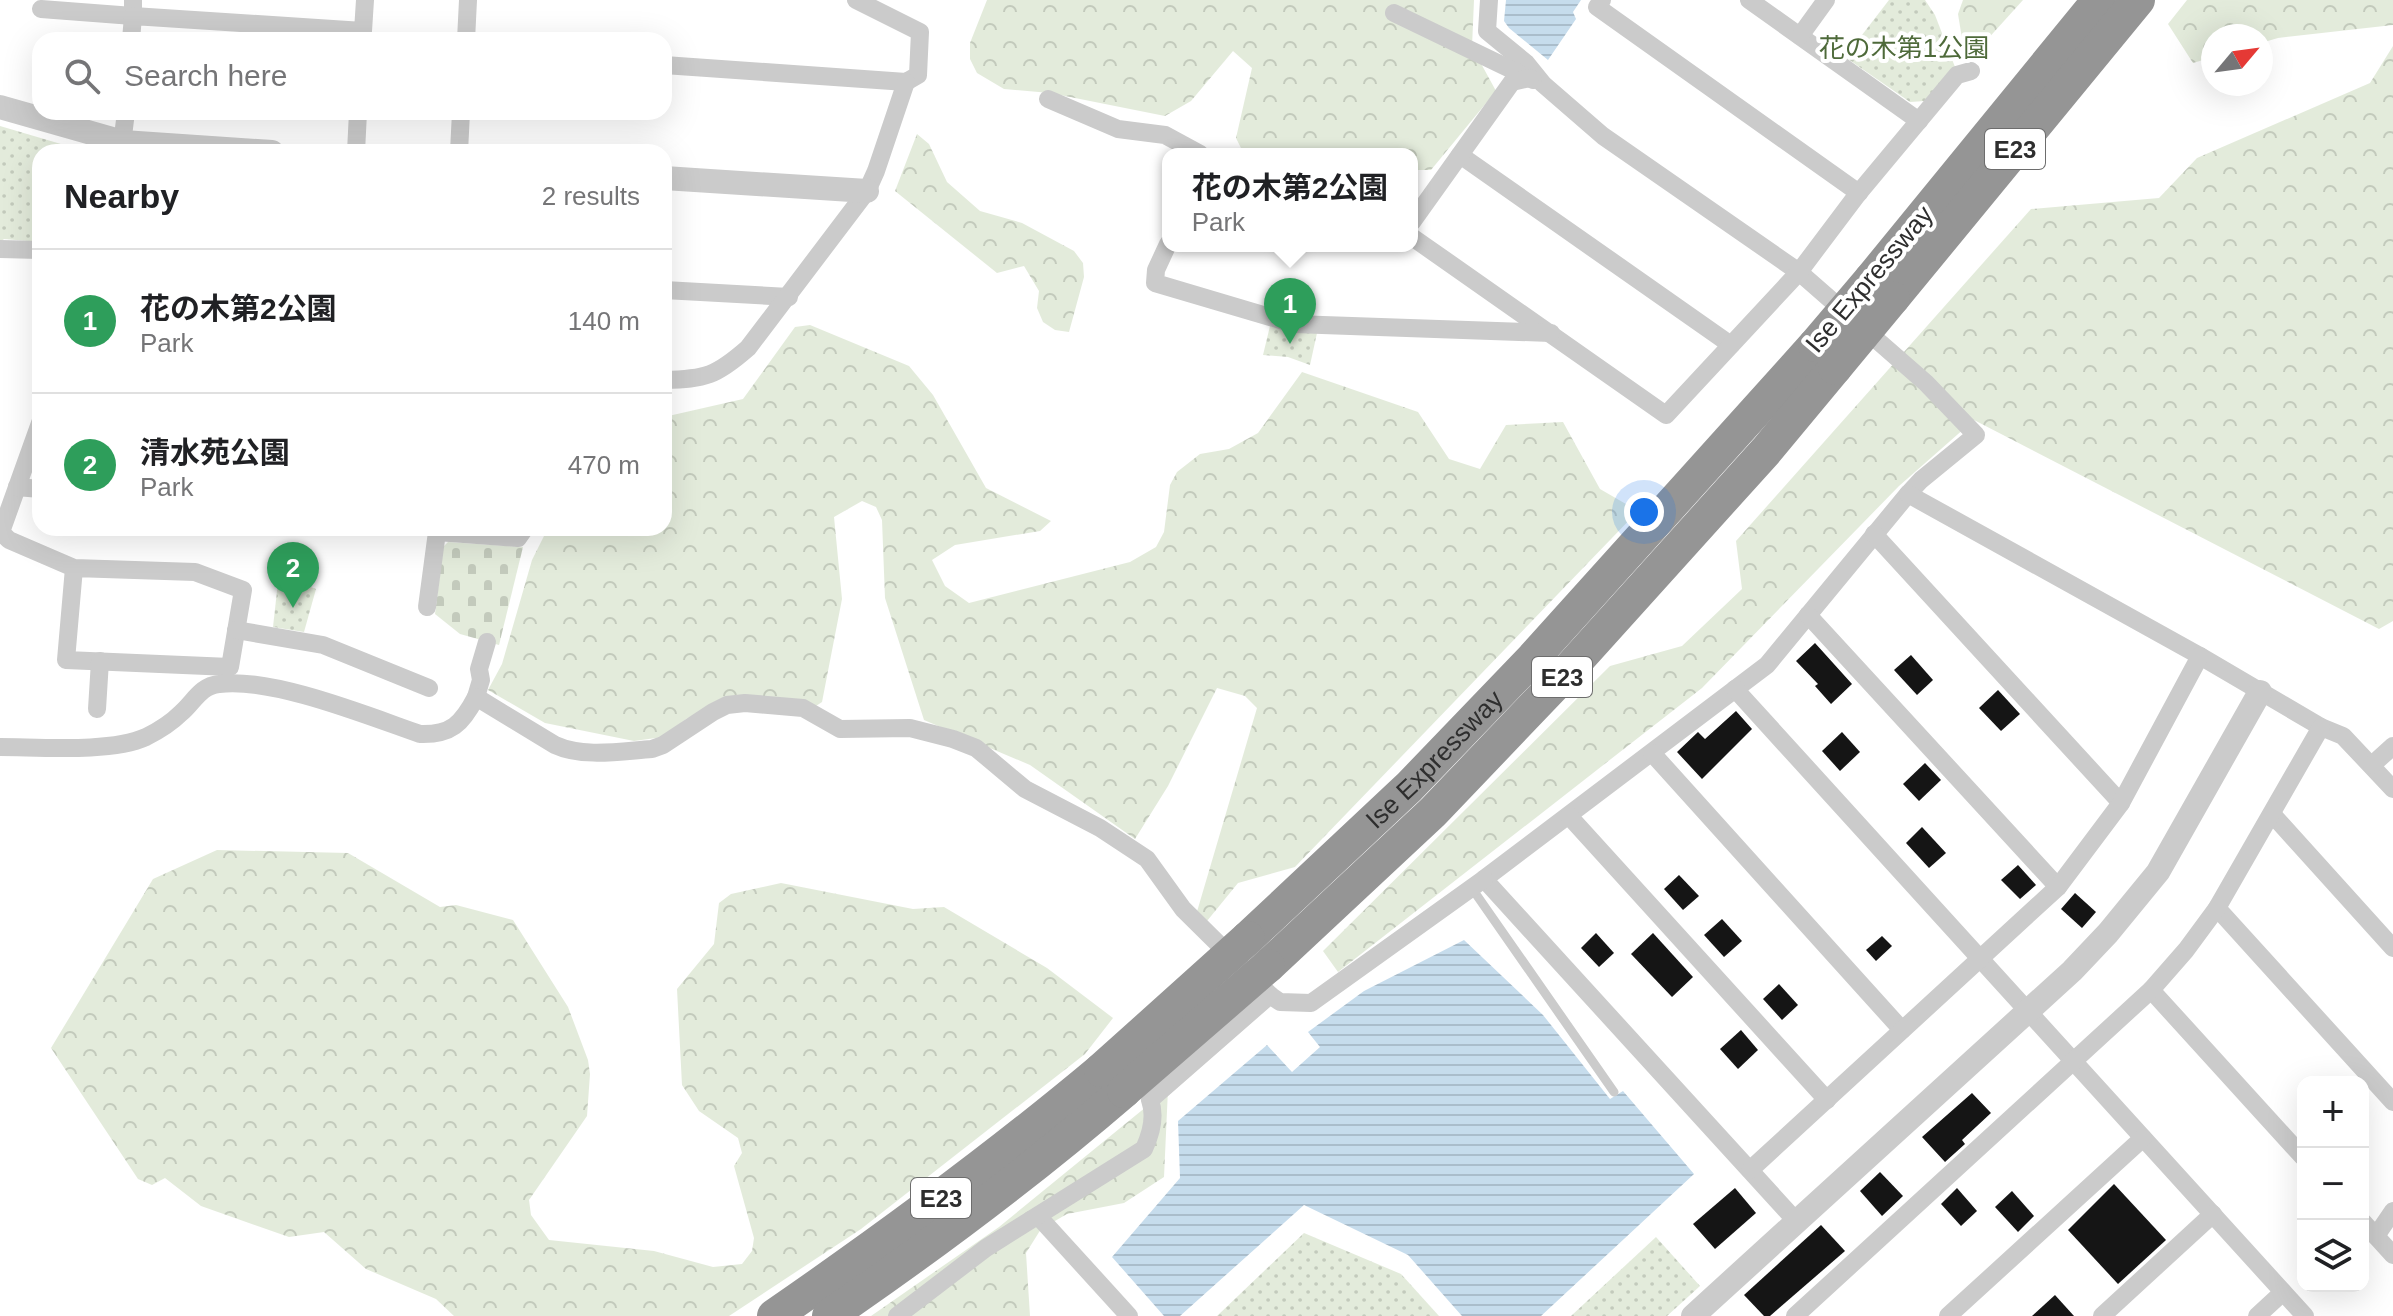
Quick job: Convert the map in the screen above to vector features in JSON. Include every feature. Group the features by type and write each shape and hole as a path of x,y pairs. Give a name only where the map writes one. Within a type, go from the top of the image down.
{"highway":[{"name":"Ise Expressway","path":"1882,289 2099,0"},
{"name":"Ise Expressway","path":"829,1316 922,1251 1076,1132 1113,1081 1248,938 1409,787 1825,356 2138,0"},
{"name":"Ise Expressway","path":"774,1316 899,1229 1013,1143 1269,980 1562,677 1766,451 1825,356"}],"street":[{"path":"363,32 365,0"},
{"path":"466,32 468,0"},
{"path":"672,66 906,82 918,75 920,32 856,0"},
{"path":"1489,0 1487,31 1526,63 1537,81"},
{"path":"1602,0 1597,7 1859,193"},
{"path":"1749,0 1919,121"},
{"path":"1800,36 1826,0"},
{"path":"41,9 133,8 330,32"},
{"path":"132,32 133,8"},
{"path":"476,697 555,745 574,751 652,749 727,705 745,703 803,708 829,725 850,731 910,728 953,739 976,748 1025,789 1100,828 1147,859 1183,909 1269,980 1280,1002 1311,1003 1569,816 1767,665 1908,494 1976,435 1926,383 1799,272 1603,136 1537,81 1394,13"},
{"path":"1418,241 1666,415 1799,272 1859,193 1957,75 1971,71"},
{"path":"1418,214 1512,82 1537,81"},
{"path":"672,380 700,379 729,365 748,348 789,297 867,191 906,82"},
{"path":"1048,99 1118,129 1165,135 1189,148"},
{"path":"0,107 32,117"},
{"path":"40,120 113,144"},
{"path":"122,144 125,120"},
{"path":"356,144 358,120"},
{"path":"459,144 461,120"},
{"path":"1460,155 1731,345"},
{"path":"672,179 867,191"},
{"path":"0,249 32,250"},
{"path":"1164,252 1156,270 1155,283 1294,324 1551,333"},
{"path":"672,290 789,297"},
{"path":"32,445 1,532 9,540 74,568 195,572 243,590 230,667 66,660 74,568"},
{"path":"17,487 32,488"},
{"path":"1908,494 2321,727 2343,736 2393,789"},
{"path":"1874,534 2121,803"},
{"path":"427,607 436,536"},
{"path":"498,536 519,536"},
{"path":"1808,615 2058,887"},
{"path":"236,630 323,645 429,688"},
{"path":"0,747 86,747 138,740 171,722 197,695 216,684 250,685 298,694 420,734 437,734 450,730 458,723 476,697 481,680 479,669 487,642"},
{"path":"1750,1170 2058,887 2121,803 2200,656"},
{"path":"97,709 100,661"},
{"path":"1735,689 2305,1316"},
{"path":"1693,1316 2028,1011 2108,933 2158,872 2260,692"},
{"path":"1795,1316 2151,990 2217,908 2321,727"},
{"path":"2372,765 2393,746"},
{"path":"1652,753 1902,1030"},
{"path":"2272,814 2393,948"},
{"path":"1569,816 1827,1100"},
{"path":"1477,883 1796,1221"},
{"path":"2217,908 2393,1102"},
{"path":"897,1316 986,1248 1144,1149 1152,1127 1153,1108 1150,1100 1269,980"},
{"path":"2151,990 2297,1150"},
{"path":"1948,1316 2143,1138"},
{"path":"2393,1211 2369,1229 2393,1255"},
{"path":"2102,1316 2213,1214"},
{"path":"1038,1216 1129,1316"},
{"path":"2257,1316 2283,1292"}],"lane":[{"path":"1477,883 1614,1092"}],"green space":[{"path":"987,0 1474,0 1472,47 1496,91 1431,170 1418,170 1418,148 1241,148 1236,138 1252,68 1233,51 1191,101 1165,116 1050,93 1004,89 977,73 970,59 970,43"},
{"name":"花の木第1公園","path":"1889,0 1925,0 1935,15 1955,67 1925,101 1910,102 1845,57"},
{"path":"1963,0 2023,0 1966,63 1958,14"},
{"path":"2187,0 2393,0 2393,25 2273,39 2273,24 2201,24 2201,61 2193,63 2168,24"},
{"path":"2393,46 2393,621 2379,629 1974,420 1899,486 1702,688 1338,972 1323,951 1610,666 1682,646 1742,589 1736,541 2031,209 2159,198 2197,158 2370,83"},
{"path":"0,126 61,144 32,144 32,241 4,239 0,242"},
{"path":"917,134 929,144 947,182 980,211 1022,223 1074,251 1083,263 1084,277 1069,332 1055,330 1043,322 1037,308 1039,291 1024,266 997,273 895,191"},
{"path":"810,325 909,366 933,395 986,488 1051,521 1040,531 955,545 932,560 945,586 969,603 1130,562 1156,547 1164,532 1170,485 1177,472 1200,454 1229,449 1258,433 1302,372 1418,412 1449,459 1480,469 1506,425 1563,422 1600,489 1638,511 1295,867 1238,883 1207,921 1196,915 1257,708 1245,696 1217,688 1168,786 1135,839 1030,765 924,720 885,598 882,520 876,507 862,501 834,517 842,599 822,702 816,706 726,700 686,719 663,737 634,741 545,723 488,690 502,664 532,560 544,536 672,536 672,415 743,399 795,327"},
{"path":"1270,326 1317,333 1310,365 1288,357 1263,355"},
{"path":"448,542 523,547 499,645 460,634 435,614 443,547"},
{"path":"278,582 297,582 316,589 304,632 273,627"},
{"path":"217,850 348,853 440,907 456,905 513,920 568,1007 588,1060 590,1074 587,1116 529,1200 531,1215 549,1240 654,1251 713,1267 742,1264 752,1251 754,1238 734,1166 742,1153 738,1138 699,1111 682,1085 677,989 714,944 719,903 731,894 781,883 913,909 944,907 1047,968 1113,1018 1085,1054 861,1229 729,1316 454,1316 436,1299 366,1269 324,1232 289,1237 201,1206 165,1178 152,1185 138,1179 51,1048 153,879"},
{"path":"1168,1089 1164,1177 1124,1203 1067,1214 1041,1229 1026,1253 1030,1316 871,1316 999,1227"},
{"path":"1304,1233 1401,1274 1439,1316 1217,1316"},
{"path":"1656,1237 1700,1286 1667,1316 1571,1316"}],"water":[{"path":"1506,0 1581,0 1573,12 1576,19 1548,60 1504,21"},
{"path":"1464,940 1543,1015 1610,1099 1623,1091 1694,1174 1541,1316 1462,1316 1408,1255 1304,1205 1180,1316 1164,1316 1112,1257 1180,1178 1178,1121 1267,1045 1292,1072 1320,1047 1308,1032 1364,991"}],"building":[{"path":"1815,643 1852,684 1831,704 1815,686 1818,684 1796,661"},
{"path":"1911,655 1933,680 1917,695 1894,670"},
{"path":"1998,690 2020,714 2001,731 1979,708"},
{"path":"1736,711 1752,729 1702,779 1677,752 1698,732 1705,739"},
{"path":"1842,732 1860,752 1840,771 1822,751"},
{"path":"1925,763 1941,780 1919,801 1903,784"},
{"path":"1922,827 1946,853 1929,868 1906,843"},
{"path":"2018,865 2036,885 2020,899 2001,880"},
{"path":"1679,875 1699,896 1683,910 1664,889"},
{"path":"2075,893 2096,912 2082,928 2061,909"},
{"path":"1722,919 1742,941 1724,957 1704,935"},
{"path":"1596,933 1614,953 1599,967 1581,948"},
{"path":"1653,933 1693,977 1672,997 1631,954"},
{"path":"1882,936 1892,946 1876,961 1866,950"},
{"path":"1779,984 1798,1005 1782,1020 1763,999"},
{"path":"1741,1030 1758,1050 1738,1069 1720,1049"},
{"path":"1972,1093 1991,1113 1962,1140 1965,1144 1945,1162 1922,1137"},
{"path":"1880,1172 1903,1196 1882,1216 1860,1191"},
{"path":"2114,1184 2166,1240 2118,1284 2068,1230"},
{"path":"1735,1188 1756,1213 1715,1249 1693,1224"},
{"path":"1957,1188 1977,1211 1961,1226 1941,1204"},
{"path":"2012,1191 2034,1216 2018,1232 1995,1207"},
{"path":"1821,1225 1845,1251 1770,1316 1764,1316 1744,1295"},
{"path":"2055,1295 2074,1316 2032,1316"}],"place":[{"name":"花の木第2公園","path":"1290,344"},
{"name":"清水苑公園","path":"293,608"}]}
